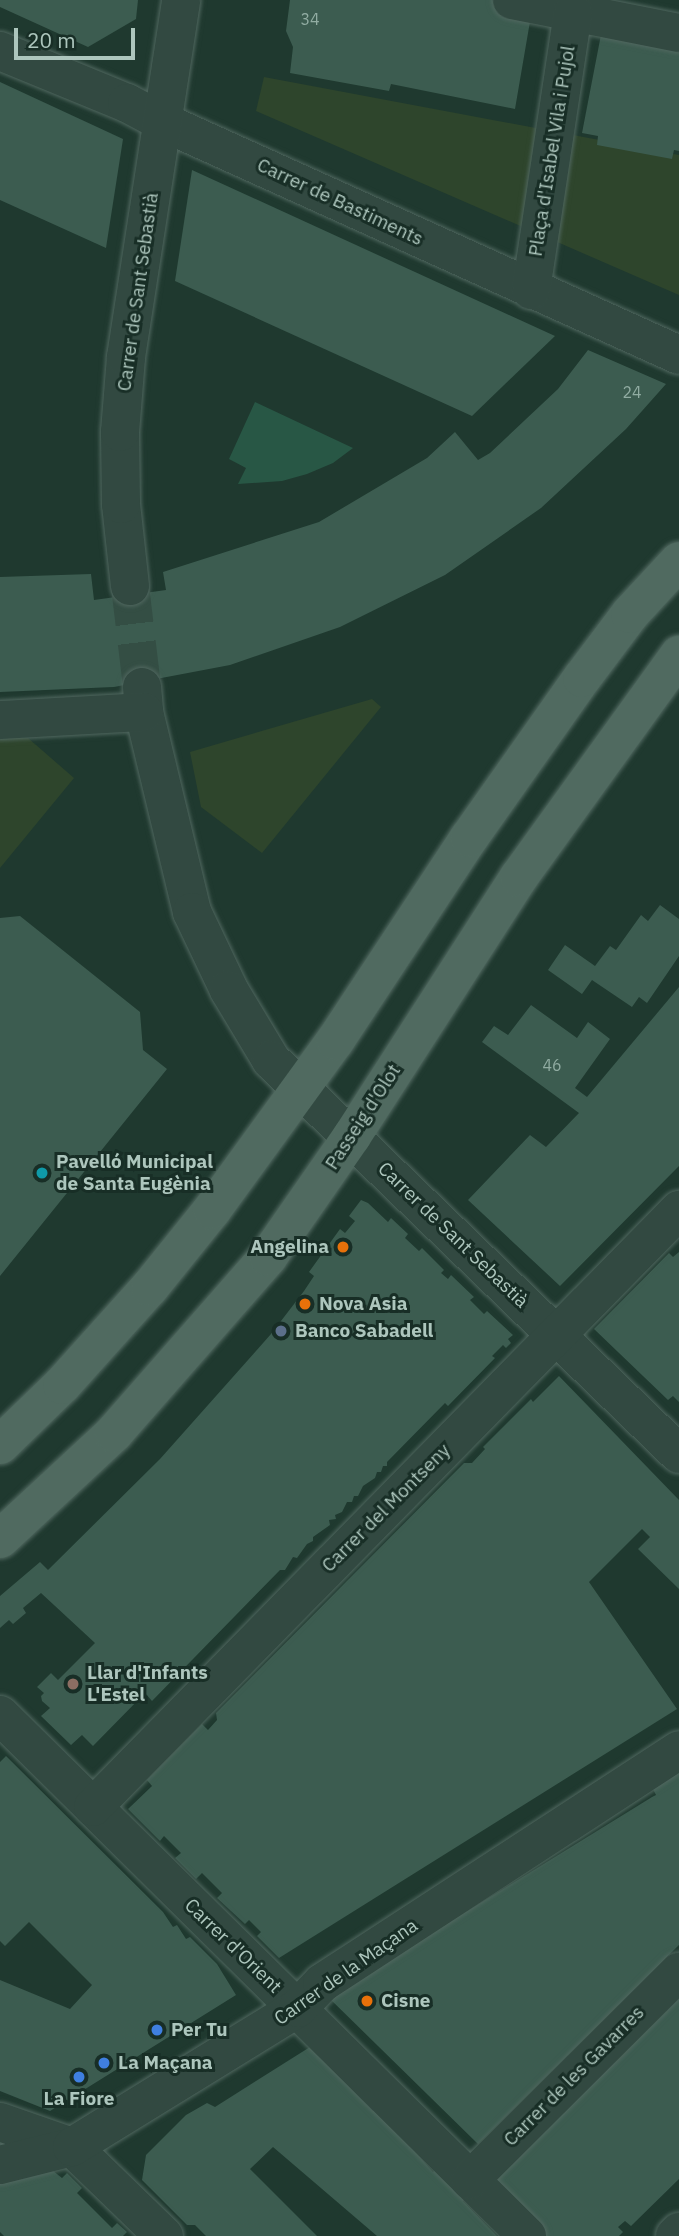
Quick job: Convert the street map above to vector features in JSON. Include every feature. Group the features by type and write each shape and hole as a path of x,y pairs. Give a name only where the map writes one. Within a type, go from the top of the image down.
{"main road":[{"path":"0,1445 62,1385 150,1287 212,1210 335,1041 469,838 582,678 630,614 679,561"},
{"name":"Passeig d'Olot","path":"0,1539 114,1433 268,1257 352,1136 519,877 679,655"}],"street":[{"name":"Carrer de Sant Sebastià","path":"130,586 121,504 120,432 126,357 181,0"},
{"path":"512,0 679,33"},
{"name":"Plaça d'Isabel Vila i Pujol","path":"531,290 573,12"},
{"name":"Carrer de Bastiments","path":"0,51 127,103 163,122 679,355"},
{"name":"Carrer de Sant Sebastià","path":"0,720 143,700 192,912 229,990 271,1060 679,1454"},
{"name":"Carrer del Montseny","path":"93,1807 679,1210"},
{"name":"Carrer d'Orient","path":"0,1715 527,2236"},
{"name":"Carrer de la Maçana","path":"0,2165 72,2147 298,2008 322,1983 679,1750"},
{"name":"Carrer de les Gavarres","path":"470,2180 679,1972"},
{"path":"0,2122 72,2147 164,2236"},
{"path":"674,2236 679,2232"}],"shaded area":[{"path":"264,77 679,155 679,295 256,111"},
{"path":"255,402 353,448 333,463 307,474 282,481 238,484 246,468 229,459"},
{"path":"372,699 381,707 262,853 201,807 190,752"},
{"path":"0,735 28,738 74,778 0,868"}],"building":[{"path":"0,0 138,0 136,19 88,47 0,7"},
{"path":"290,0 511,0 533,4 515,109 391,84 389,91 290,73 293,47 286,31"},
{"path":"604,19 679,33 679,151 674,150 672,159 597,145 598,136 582,133"},
{"path":"0,82 123,139 106,248 0,200"},
{"path":"192,170 555,336 472,416 175,281"},
{"path":"588,350 666,384 626,429 541,508 445,575 340,627 230,665 114,687 0,692 0,577 91,574 94,600 166,590 163,572 319,522 427,458 455,432 478,460 490,453 558,389"},
{"path":"660,905 679,919 679,956 647,1003 639,997 632,1007 592,980 582,994 548,970 565,945 595,966 610,946 616,950 641,915 648,921"},
{"name":"Pavelló Municipal de Santa Eugènia","path":"20,916 140,1012 143,1050 167,1069 0,1276 0,918"},
{"path":"679,987 679,1166 560,1286 468,1200 530,1135 546,1147 579,1113 482,1042 494,1026 508,1035 531,1005 577,1038 588,1022 610,1039 575,1088 587,1097"},
{"path":"361,1200 388,1222 391,1218 408,1234 405,1238 419,1251 422,1248 444,1270 441,1273 448,1279 451,1275 474,1297 470,1300 484,1314 487,1311 513,1335 508,1339 511,1343 506,1348 503,1345 492,1356 495,1358 448,1406 445,1403 387,1462 387,1466 383,1466 375,1478 363,1486 358,1496 354,1496 352,1502 347,1502 342,1512 335,1515 336,1519 329,1520 330,1525 313,1537 313,1541 307,1544 297,1558 293,1557 285,1570 280,1570 152,1701 145,1693 93,1746 82,1735 71,1745 41,1716 50,1708 42,1701 41,1696 44,1693 37,1687 51,1673 58,1680 95,1643 41,1593 23,1608 26,1613 13,1624 9,1620 0,1628 0,1596 40,1562 48,1570 160,1459 271,1334 314,1276 309,1272 340,1229 345,1233 355,1221 349,1216"},
{"path":"679,1252 679,1402 673,1396 668,1400 594,1329 669,1253 673,1257"},
{"path":"559,1376 679,1500 679,1589 638,1549 650,1537 642,1529 589,1582 677,1709 279,1958 257,1936 261,1932 249,1920 245,1924 217,1898 222,1893 202,1873 196,1879 175,1858 181,1853 164,1836 160,1841 128,1809 152,1786 147,1780 202,1724 208,1730 217,1720 216,1713 464,1463 472,1463 485,1449 483,1447 531,1399 533,1402"},
{"path":"6,1756 163,1912 173,1927 177,1925 186,1939 190,1937 217,1964 236,1995 50,2111 0,2091 0,1980 70,2009 92,1985 29,1922 5,1946 0,1941 0,1762"},
{"path":"679,1773 679,1945 478,2144 328,1997 656,1795 653,1789"},
{"path":"679,1999 679,2179 631,2226 625,2221 618,2227 623,2232 619,2236 545,2236 495,2181"},
{"path":"310,2047 373,2111 376,2108 433,2172 436,2169 497,2236 377,2236 273,2147 250,2169 317,2236 206,2236 195,2225 187,2225 142,2180 146,2155 186,2115 207,2103 215,2107"},
{"path":"42,2162 62,2178 67,2173 82,2188 77,2193 112,2228 117,2223 127,2232 123,2236 4,2236 0,2232 0,2177"}],"tunnel":[{"path":"130,586 142,687"}],"place":[{"name":"Pavelló Municipal de Santa Eugènia","path":"42,1173"},
{"name":"Angelina","path":"343,1247"},
{"name":"Nova Asia","path":"305,1304"},
{"name":"Banco Sabadell","path":"281,1331"},
{"name":"Llar d'Infants L'Estel","path":"73,1684"},
{"name":"Cisne","path":"367,2001"},
{"name":"Per Tu","path":"157,2030"},
{"name":"La Maçana","path":"104,2063"},
{"name":"La Fiore","path":"79,2077"}]}
